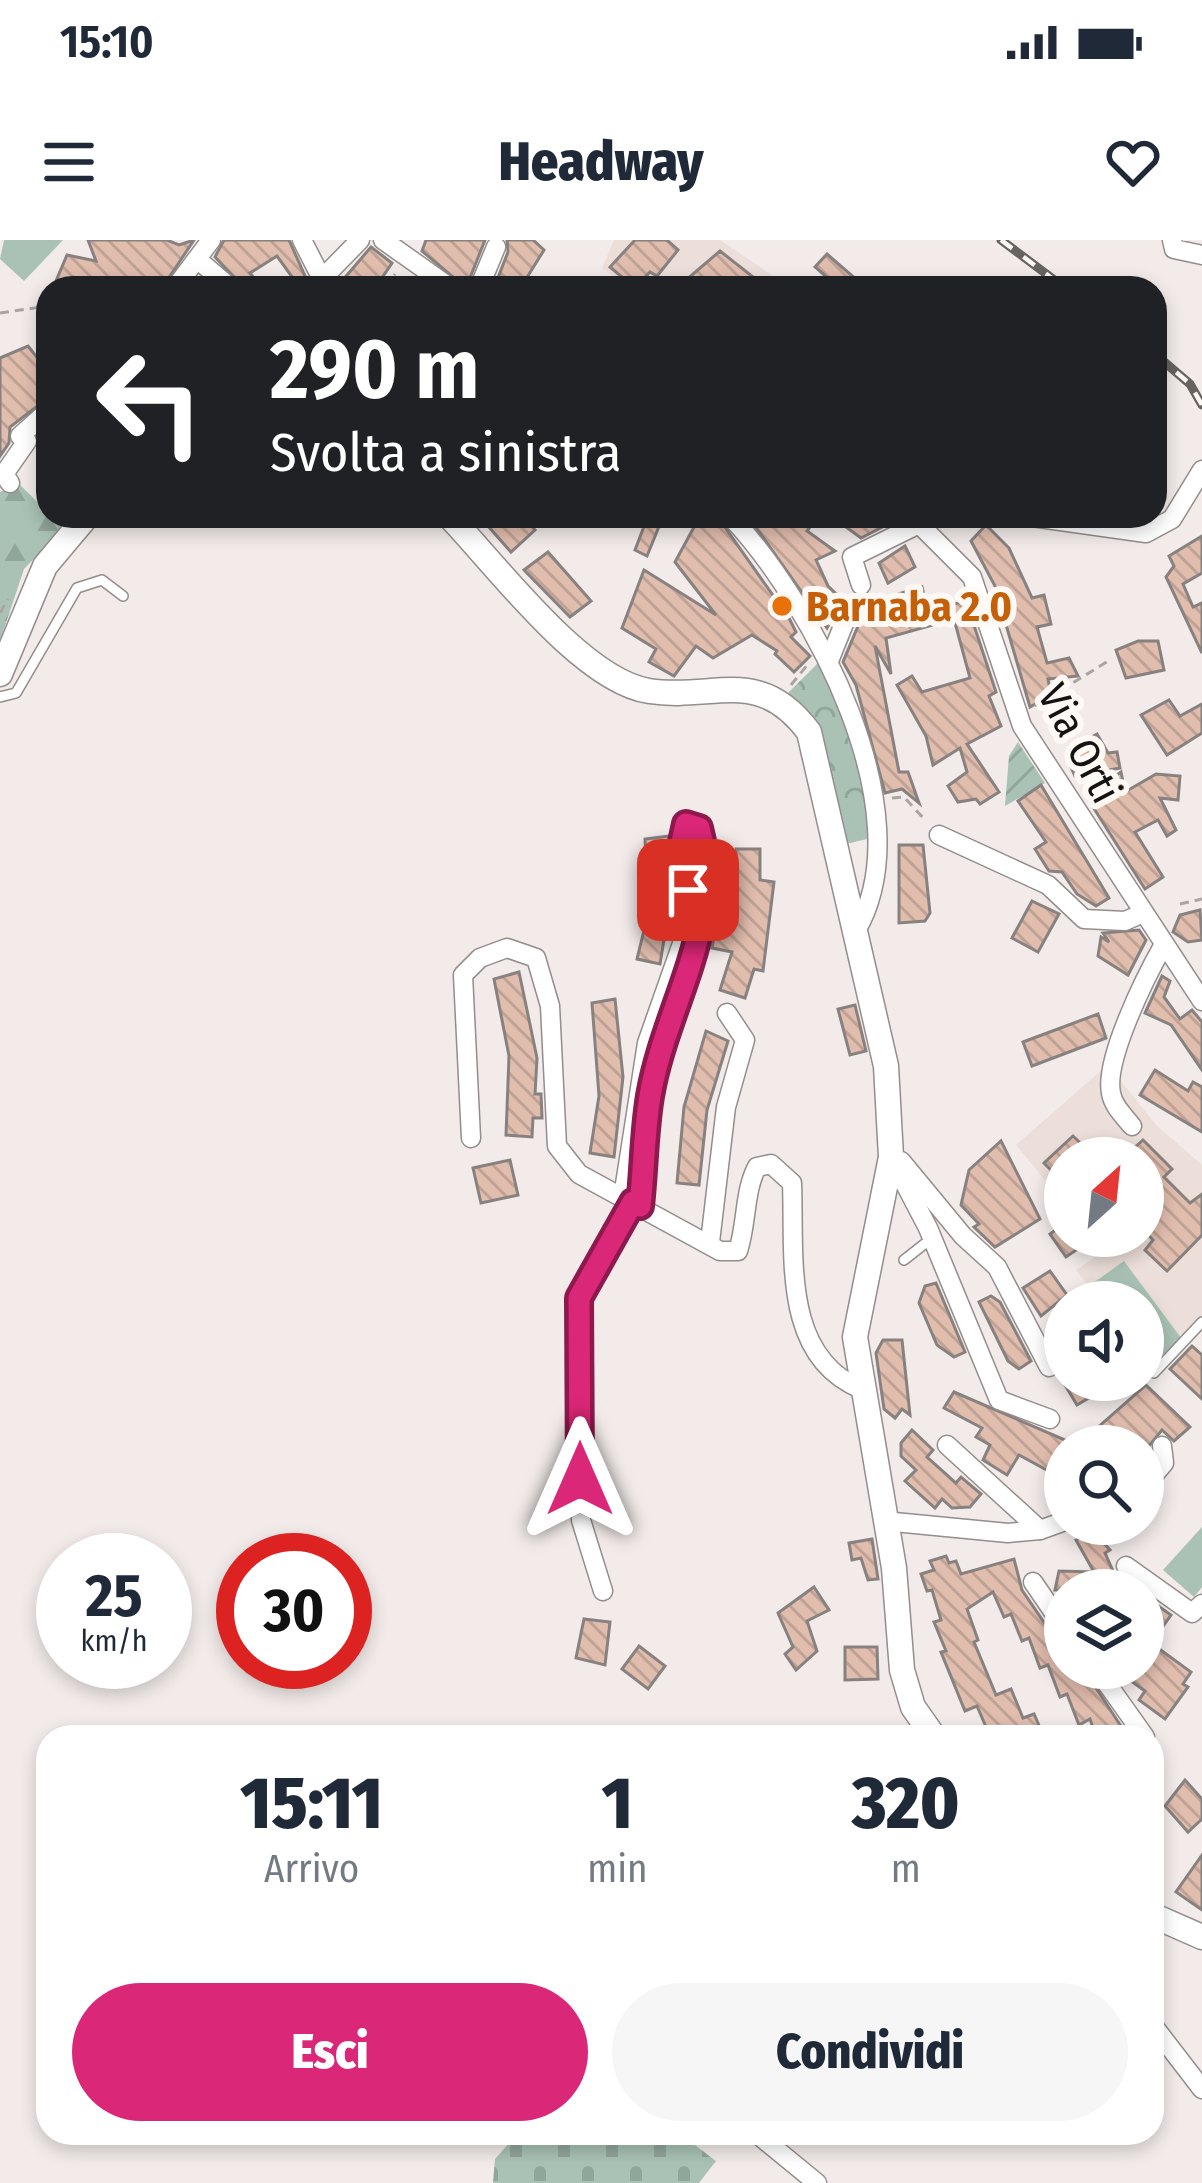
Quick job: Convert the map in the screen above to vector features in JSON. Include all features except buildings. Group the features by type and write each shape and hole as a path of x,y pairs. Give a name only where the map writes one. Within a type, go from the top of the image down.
{"street":[{"path":"185,276 211,240"},
{"path":"327,276 360,240"},
{"path":"382,240 434,276"},
{"path":"1172,240 1174,249 1202,255"},
{"path":"309,243 317,276"},
{"path":"484,276 496,248"},
{"path":"198,260 217,276"},
{"path":"10,434 36,418"},
{"path":"10,434 28,441 4,474 10,483"},
{"path":"1167,522 1202,470"},
{"path":"0,674 45,566 77,528"},
{"path":"460,528 578,651 614,679 649,691 745,690 779,700 808,732 886,1066 890,1152 855,1337 894,1568 902,1670 923,1725"},
{"path":"741,528 825,655 863,753 873,800 878,866 868,911 856,931"},
{"path":"861,585 852,557 908,528"},
{"name":"Via Orti","path":"928,528 972,578 1022,726 1202,1001"},
{"path":"1110,528 1146,533 1155,528"},
{"path":"825,655 845,621"},
{"path":"603,1591 581,1520 579,1298 632,1202 650,1096 700,942 707,896 699,828 686,824 685,935 646,1043 632,1202"},
{"path":"939,836 1048,886 1084,919 1125,921 1141,914"},
{"path":"1132,1126 1115,1106 1110,1078 1145,979 1163,946"},
{"path":"471,1138 463,975 480,958 507,948 536,958 550,1006 557,1146 579,1174 720,1251 738,1251 757,1167 771,1164 792,1183 798,1312 808,1339 835,1378 862,1389"},
{"path":"710,1242 726,1107 746,1040 727,1013"},
{"path":"890,1152 932,1238 999,1400 1050,1419"},
{"path":"890,1152 963,1236 997,1267 1044,1359"},
{"path":"947,1445 1044,1520"},
{"path":"884,1520 1008,1533 1044,1528"},
{"path":"1126,1567 1192,1613 1202,1604"},
{"path":"1033,1582 1044,1598"},
{"path":"1111,1689 1136,1725"},
{"path":"1164,1920 1202,1937"},
{"path":"1164,2040 1202,2089"},
{"path":"770,2145 817,2183"}],"lane":[{"path":"0,697 16,693 77,588 102,580 123,596"},
{"path":"904,1260 932,1238"},
{"path":"1164,1362 1202,1322"}],"path":[{"path":"0,313 36,307"},
{"path":"779,700 825,655"},
{"path":"1022,726 1028,711 1110,660"},
{"path":"873,800 904,797 939,836"},
{"path":"1180,904 1202,899"}],"shaded area":[{"path":"614,240 720,240 773,276 612,276 602,268"},
{"path":"1103,1069 1116,1075 1156,1125 1202,1165 1202,1322 1164,1362 1164,1281 1084,1281 1076,1270 1095,1257 1164,1257 1164,1137 1044,1137 1044,1179 1016,1145"}],"green space":[{"path":"4,240 63,240 24,281 0,259"},
{"path":"19,484 36,501 36,528 64,528 24,569 0,641 0,492"},
{"path":"821,660 843,700 876,837 845,844 816,728 788,693"},
{"path":"1018,742 1045,783 1005,806 1009,756"},
{"path":"1124,1261 1139,1281 1096,1281"},
{"path":"1164,1315 1181,1338 1164,1354"},
{"path":"1202,1527 1202,1587 1194,1597 1164,1569"},
{"path":"507,2145 695,2145 716,2161 699,2183 493,2183 495,2159"}],"railway":[{"path":"1001,240 1049,276"},
{"path":"1167,364 1190,384 1202,405"}],"place":[{"name":"Barnaba 2.0","path":"782,606"}],"route":[{"path":"580,1479 579,1298 633,1202 640,1206 650,1096 700,942 707,896 706,855 699,828 686,824 682,842 688,890"}]}
